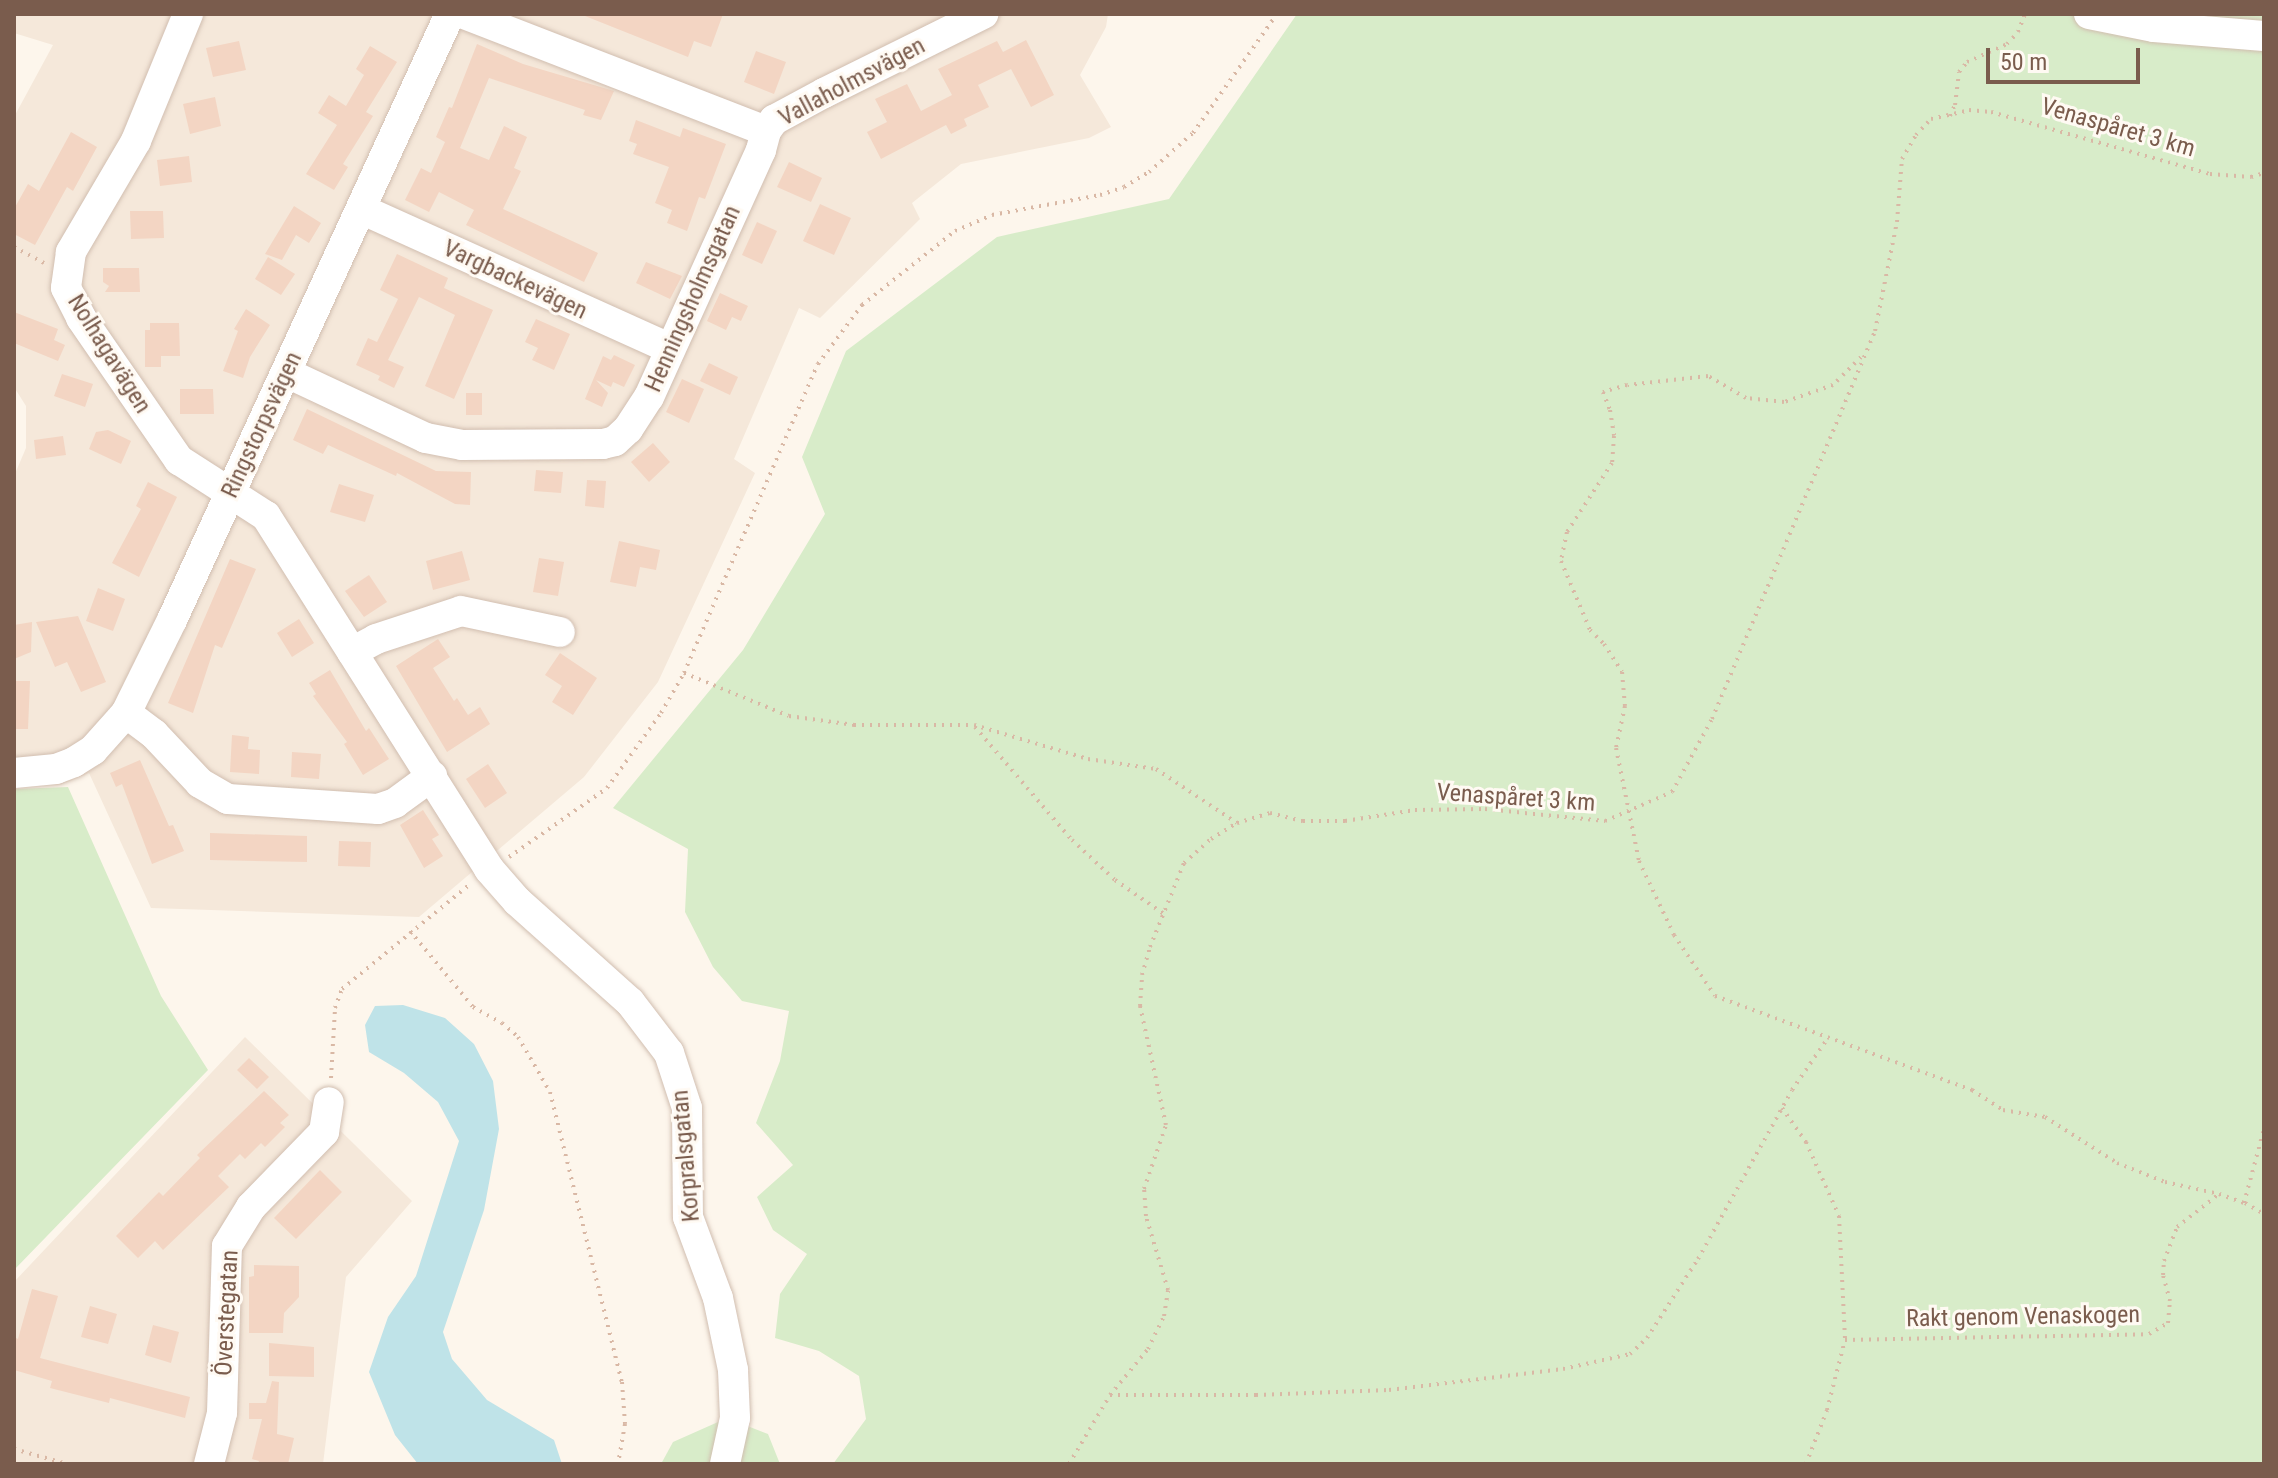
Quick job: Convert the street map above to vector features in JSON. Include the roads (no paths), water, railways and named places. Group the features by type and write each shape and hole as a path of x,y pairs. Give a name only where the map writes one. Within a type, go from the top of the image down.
{"street":[{"name":"Nolhagavägen","path":"188,14 136,141 71,252 66,270 66,288 81,318 179,460 266,516 352,652"},
{"name":"Ringstorpsvägen","path":"14,773 56,769 74,762 101,743 126,713 287,373 450,14"},
{"path":"464,14 766,131"},
{"name":"Vallaholmsvägen","path":"766,131 774,120 983,14"},
{"path":"2089,14 2154,27 2264,36"},
{"name":"Henningsholmsgatan","path":"287,373 426,438 462,445 587,446 615,441 628,429 649,397 766,131"},
{"name":"Vargbackevägen","path":"361,209 669,348"},
{"path":"352,652 376,639 461,611 560,632"},
{"name":"Korpralsgatan","path":"352,652 517,901 642,1014 669,1053 680,1081 687,1119 685,1182 688,1217 718,1298 733,1370 735,1418 725,1464"},
{"path":"126,713 154,734 200,783 228,799 378,809 395,803 432,776"},
{"name":"Överstegatan","path":"209,1464 222,1413 227,1246 251,1207 324,1132 329,1102"}],"water":[{"path":"403,1005 445,1018 474,1044 493,1081 499,1129 484,1210 443,1332 452,1359 487,1400 554,1440 562,1464 418,1464 395,1435 369,1372 388,1317 416,1276 459,1141 438,1102 404,1073 369,1052 365,1025 375,1006"}]}
